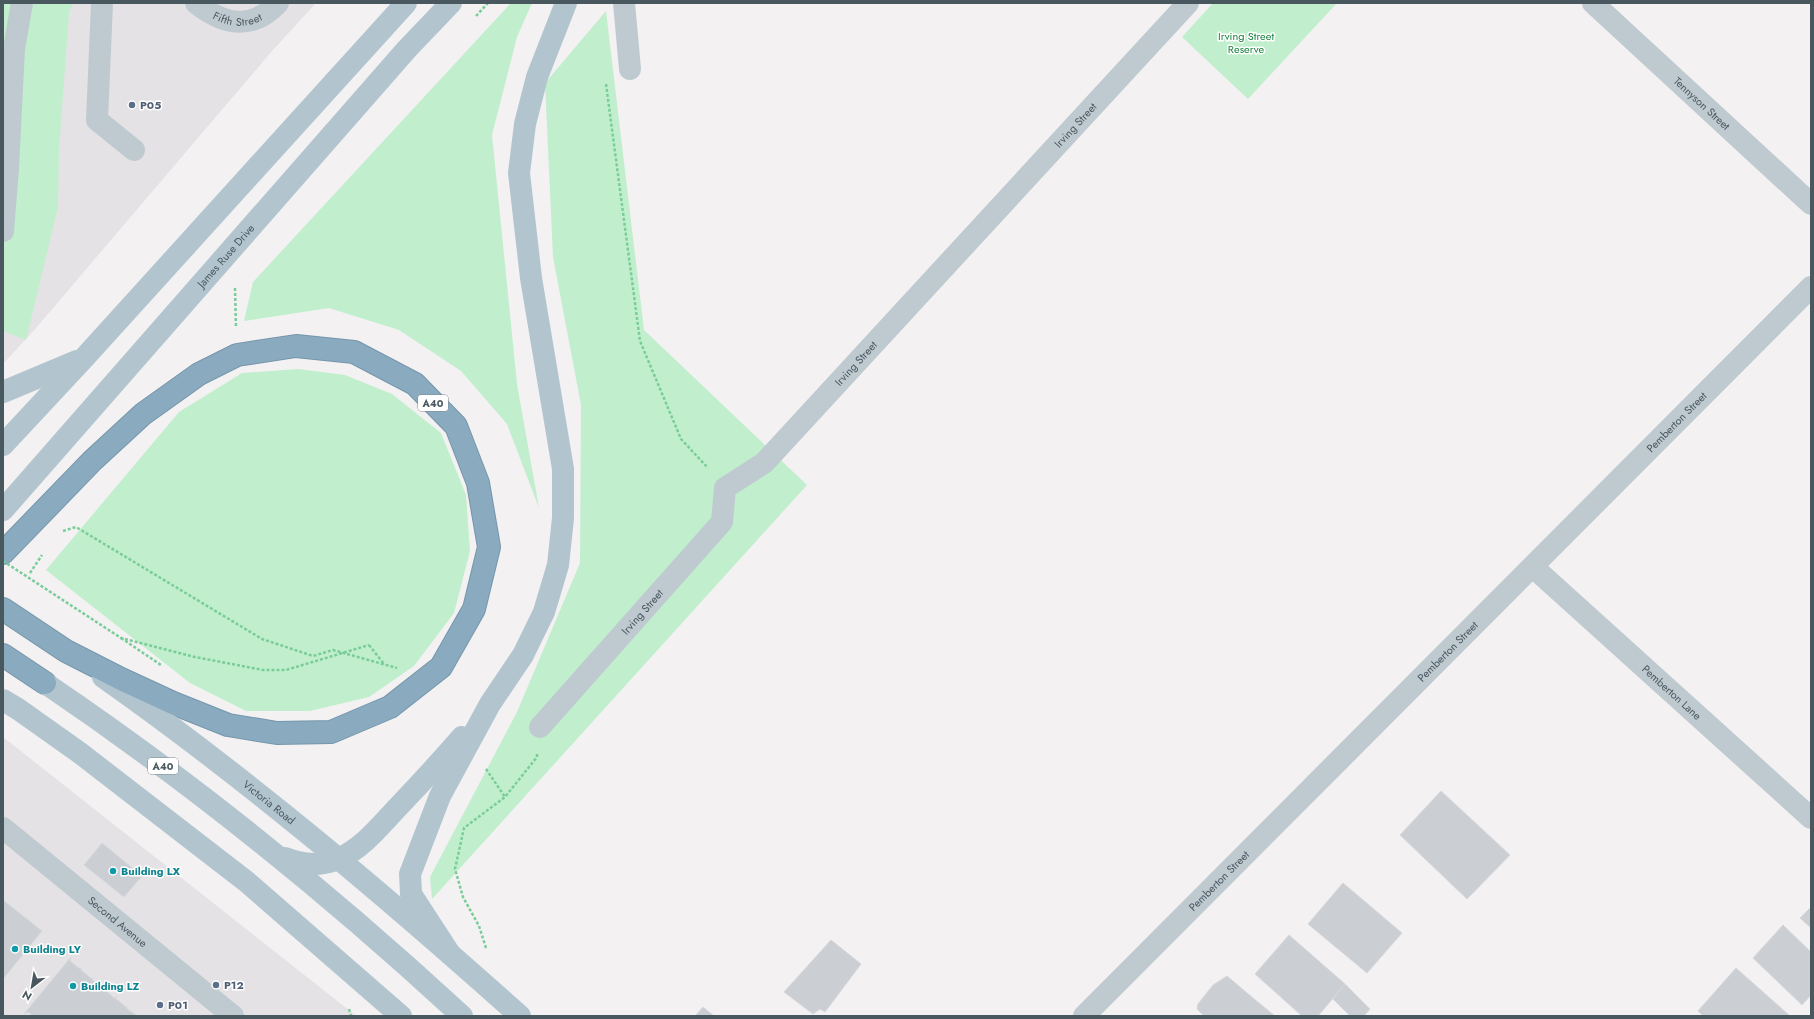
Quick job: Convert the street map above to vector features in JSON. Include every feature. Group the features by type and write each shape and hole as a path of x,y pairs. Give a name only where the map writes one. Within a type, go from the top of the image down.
{"highway":[{"name":"A40","path":"3,553 92,461 143,414 199,374 237,355 296,346 354,352 415,384 456,426 478,483 489,547 474,609 441,667 390,707 331,732 278,733 228,725 141,689 66,650"},
{"name":"Victoria Road","path":"3,609 66,650"},
{"name":"A40","path":"3,655 45,683"}],"main road":[{"path":"3,445 85,357 406,3"},
{"name":"James Ruse Drive","path":"3,510 407,49 451,3"},
{"path":"450,954 411,894 410,874 440,796 490,704 523,655 534,633 544,612 558,565 562,518 563,469 531,278 519,174 525,124 537,77 566,3"},
{"path":"3,392 85,357"},
{"name":"Victoria Road","path":"66,650 199,748 338,859 450,954 520,1016"},
{"name":"A40","path":"45,683 173,774 276,854"},
{"path":"3,700 80,753 247,882 401,1016"},
{"path":"276,854 295,862 323,864 338,859 351,852 376,831 440,762 490,704"},
{"path":"276,854 342,909 462,1016"}],"street":[{"path":"3,231 8,170 14,49 22,3"},
{"path":"102,3 97,120 134,150"},
{"name":"Fifth Street","path":"196,3 220,18 231,22 254,20 264,15 278,3"},
{"path":"624,3 630,69"},
{"name":"Irving Street","path":"540,727 722,522 726,488 764,463 1188,3"},
{"name":"Tennyson Street","path":"1593,3 1811,204"},
{"name":"Pemberton Street","path":"1084,1016 1534,567 1811,287"},
{"name":"Pemberton Lane","path":"1534,567 1811,818"},
{"name":"Second Avenue","path":"11,833 233,1016"}],"path":[{"path":"630,69 606,83 640,341 681,439 726,488"},
{"path":"62,527 57,533 76,527 262,639 313,656 333,650 384,664 369,645 286,670 263,670 195,657 121,638"},
{"path":"3,561 165,668"},
{"path":"487,952 479,926 463,897 455,869 464,828 505,797 537,757 540,727"},
{"path":"486,768 505,797"}],"shaded area":[{"path":"3,3 316,3 272,51 36,328 3,364"},
{"path":"3,737 350,1011 356,1016 3,1016"}],"green space":[{"path":"3,3 73,3 69,12 59,149 58,207 26,340 3,331"},
{"path":"511,3 532,3 517,37 492,135 517,384 539,508 507,424 461,371 399,330 329,308 244,321 253,282"},
{"name":"Irving Street Reserve","path":"1213,3 1337,3 1248,99 1182,37"},
{"path":"606,11 644,330 807,485 432,899 430,877 517,712 580,563 581,405 553,257 545,83"},
{"path":"298,369 345,375 392,394 441,433 466,495 470,551 454,613 414,666 369,697 310,711 246,711 190,683 46,570 179,412 242,373"}],"building":[{"path":"1441,791 1510,855 1467,899 1400,835"},
{"name":"Building LX","path":"102,843 142,876 124,897 84,865"},
{"path":"1343,883 1402,933 1367,973 1308,924"},
{"name":"Building LY","path":"3,900 42,931 3,979"},
{"path":"1811,907 1811,928 1800,918"},
{"path":"1783,925 1811,952 1811,995 1802,1005 1753,958"},
{"path":"1289,935 1345,984 1318,1016 1302,1016 1255,974"},
{"path":"831,940 861,964 825,1012 820,1009 813,1014 784,992"},
{"name":"Building LZ","path":"71,957 70,961 80,969 82,968 81,970 92,979 94,977 92,980 103,989 105,987 104,989 114,998 117,996 115,998 126,1007 128,1006 126,1008 137,1016 33,1016 28,1012 24,1014"},
{"path":"1736,968 1790,1016 1703,1016 1698,1011"},
{"path":"1227,976 1275,1016 1204,1016 1197,1009 1198,1004 1213,985"},
{"path":"1345,984 1370,1009 1364,1016 1350,1016 1333,999"},
{"path":"703,1007 714,1016 695,1016"}],"place":[{"name":"P05","path":"132,105"},
{"name":"Building LX","path":"113,871"},
{"name":"Building LY","path":"15,949"},
{"name":"P12","path":"216,985"},
{"name":"Building LZ","path":"73,986"},
{"name":"P01","path":"160,1005"}]}
